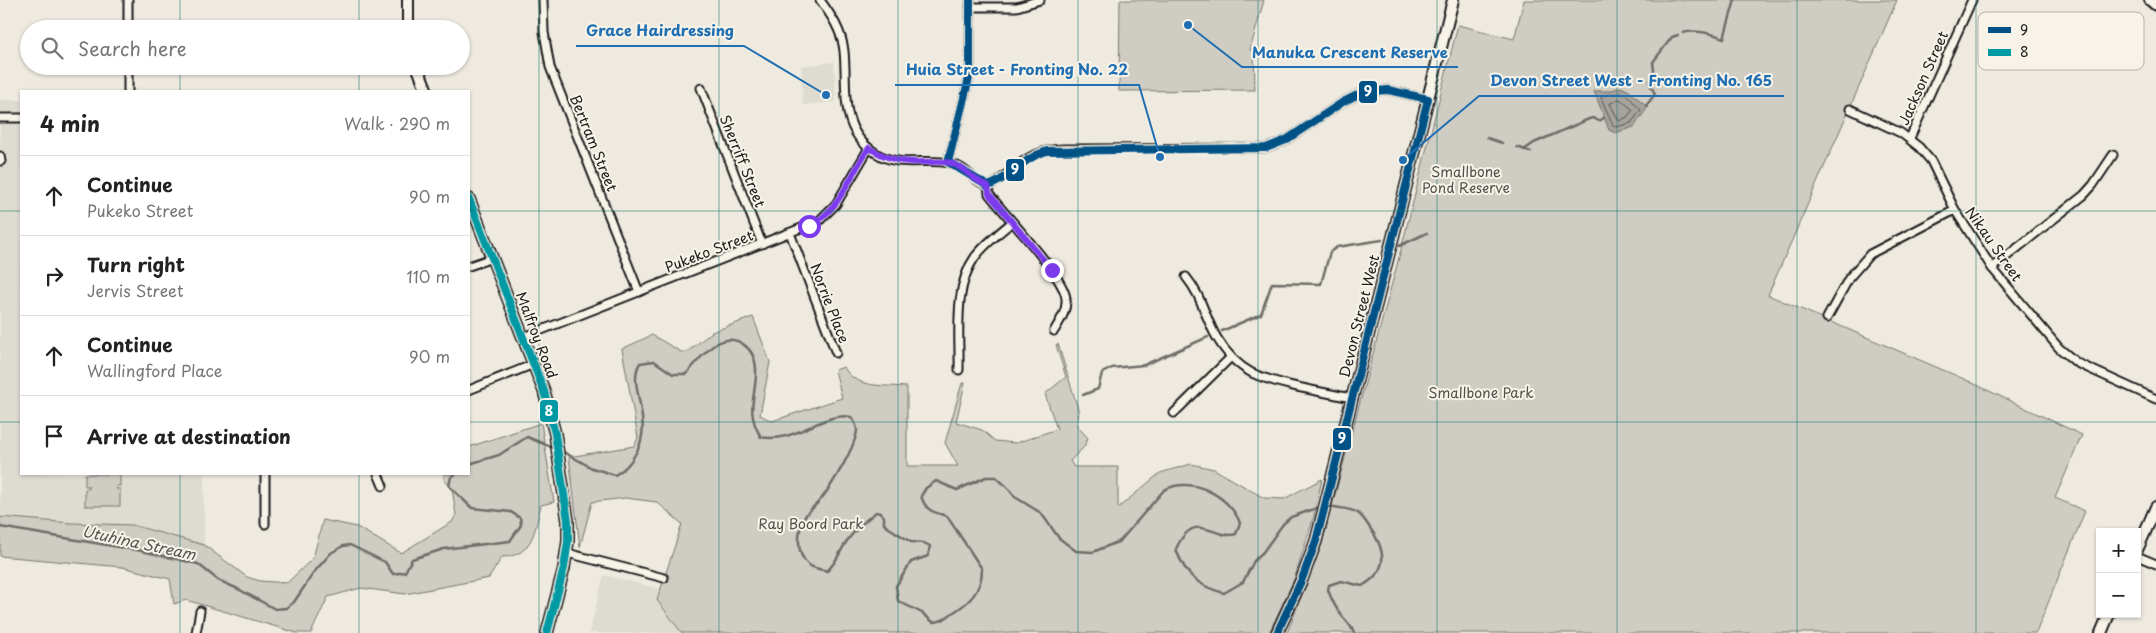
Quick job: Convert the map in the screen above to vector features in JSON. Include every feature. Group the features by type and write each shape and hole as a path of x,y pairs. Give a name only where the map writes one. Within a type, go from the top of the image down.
{"main road":[{"path":"408,0 408,20"},
{"name":"Devon Street West","path":"1277,633 1310,559 1320,524 1453,0"},
{"path":"2150,0 2156,5"},
{"path":"421,75 427,90"},
{"name":"Malfroy Road","path":"470,202 534,364 547,400 555,434 568,521 567,554 547,633"},
{"path":"2141,541 2156,507"},
{"path":"2101,633 2107,618"}],"street":[{"path":"128,0 128,20"},
{"name":"Bertram Street","path":"543,0 544,32 548,61 639,292"},
{"path":"820,0 836,24 844,50 845,106 856,133 869,148 881,156 900,162 948,162 963,168 977,180 988,186"},
{"path":"948,162 970,74 970,3 1017,7 1040,0"},
{"name":"Jackson Street","path":"1910,138 1972,0"},
{"path":"128,75 128,90"},
{"name":"Sherriff Street","path":"701,88 762,244"},
{"path":"988,186 995,183 1024,159 1041,151 1064,149 1255,150 1281,143 1343,102 1363,92 1388,90 1428,99"},
{"name":"Nikau Street","path":"1850,109 1910,138 1931,161 1955,210 1992,268 2059,348 2087,368 2156,399"},
{"path":"0,118 20,118"},
{"name":"Pukeko Street","path":"524,337 809,226 828,215 869,148"},
{"path":"1992,268 2078,200 2093,185 2113,155"},
{"path":"988,186 989,194 1011,223 1052,270 1065,290 1066,309 1054,331"},
{"path":"1826,318 1849,278 1870,254 1955,210"},
{"path":"959,370 960,299 967,271 982,248 1011,223"},
{"name":"Norrie Place","path":"790,233 836,353"},
{"path":"470,266 492,258"},
{"path":"1186,277 1196,289 1216,336 1231,357 1252,373 1352,398"},
{"path":"1174,413 1231,357"},
{"path":"470,390 534,364"},
{"path":"265,475 265,524"},
{"path":"378,475 383,486"},
{"path":"567,554 664,578"},
{"path":"2141,558 2156,564"},
{"path":"196,633 200,611"}],"shaded area":[{"path":"834,62 836,102 803,105 801,66"},
{"path":"0,100 20,100 20,475 204,475 204,545 132,525 71,523 0,517"},
{"path":"604,575 660,589 657,600 682,633 589,633"}],"green space":[{"path":"1120,0 1264,0 1250,50 1254,50 1255,90 1119,91"},
{"path":"1524,0 1897,0 1768,295 1964,379 2082,435 2055,498 2085,511 2036,633 1287,633 1322,543 1398,261 1458,25 1514,39"},
{"name":"Ray Boord Park","path":"753,317 770,362 760,415 772,421 842,398 835,370 844,367 855,379 863,382 880,386 907,387 907,466 958,466 945,443 962,383 965,383 956,422 982,430 995,441 1016,443 1057,429 1045,394 1066,377 1056,345 1058,344 1079,412 1077,426 1088,438 1084,447 1070,461 1074,467 1118,467 1118,508 1160,473 1191,464 1214,469 1264,498 1284,499 1322,479 1314,516 1295,577 1269,633 682,633 657,600 682,524 657,502 625,498 592,502 580,547 569,457 634,446 638,438 622,349 652,335 681,352 687,352 712,332"},
{"path":"541,423 554,502 541,505 534,532 526,547 512,556 502,557 489,578 405,594 361,588 328,597 311,633 297,633 186,600 174,604 170,579 122,567 0,556 0,517 71,523 132,525 204,545 247,577 260,581 287,583 313,558 323,520 357,527 401,553 452,522 456,515 452,488 444,480 444,475 470,475 470,447"},
{"path":"85,475 120,475 120,486 116,486 116,489 120,489 120,506 85,506 85,489 89,489 89,486 85,486"}],"water":[{"path":"1621,87 1629,91 1648,107 1634,127 1615,133 1609,130 1594,91 1609,91"}],"waterway":[{"path":"1683,33 1693,31 1704,32 1724,38 1735,0"},
{"path":"1646,106 1655,94 1649,82 1654,71 1653,62 1672,37 1678,35"},
{"path":"1524,150 1534,143 1589,119 1593,118 1599,121 1604,118"},
{"path":"1487,138 1502,143"},
{"path":"1517,147 1531,152"},
{"path":"1399,246 1427,233"},
{"path":"1222,331 1261,314 1272,283 1321,284 1330,252 1337,247 1382,240"},
{"path":"1083,395 1098,389 1102,373 1112,368 1144,365 1208,337"},
{"name":"Utuhina Stream","path":"560,450 592,468 615,475 629,463 641,441 642,416 636,382 640,363 654,361 673,374 686,374 716,344 723,341 737,341 748,349 755,361 756,379 752,411 761,437 774,438 786,436 841,416 851,417 856,426 856,437 843,465 826,492 803,521 799,541 801,555 804,560 813,567 827,571 856,530 876,512 881,513 886,526 911,542 924,543 930,546 928,556 911,562 896,586 898,601 922,613 933,622 944,619 970,600 980,583 982,569 947,516 930,510 925,505 921,496 926,488 936,481 957,490 986,477 996,477 1015,497 1041,513 1059,538 1076,551 1093,552 1120,541 1164,490 1186,485 1208,491 1228,504 1235,513 1240,523 1236,534 1228,535 1205,528 1198,528 1190,530 1176,549 1188,573 1207,587 1224,593 1243,582 1254,561 1263,552 1283,524 1291,517 1320,507"},
{"name":"Utuhina Stream","path":"470,464 499,455 527,437 554,448"},
{"name":"Utuhina Stream","path":"0,527 142,551 198,564 218,580 275,609 286,608 294,602 315,571 331,553 343,546 350,545 385,562 393,574 405,572 412,559 444,549 510,541 521,525 520,518 511,512 472,508 449,486 451,477 454,475"},
{"name":"Utuhina Stream","path":"1328,506 1348,509 1358,513 1375,536 1382,552 1381,567 1377,574 1362,586 1341,581 1329,585 1328,590 1334,603 1354,633"}],"transit line":[{"name":"9","path":"970,0 970,74 948,162 988,186 1003,179 1030,158 1047,151 1266,148 1286,140 1343,102 1363,92 1388,90 1428,99 1316,541 1302,579 1277,633"},
{"name":"8","path":"470,202 544,391 555,434 568,521 568,541 564,568 547,633"}],"place":[{"name":"Manuka Crescent Reserve","path":"1188,25"},
{"name":"Grace Hairdressing","path":"826,95"},
{"name":"Huia Street - Fronting No. 22","path":"1160,157"},
{"name":"Devon Street West - Fronting No. 165","path":"1403,160"}],"route":[{"path":"809,226 828,215 869,148 881,156 900,162 948,162 963,168 982,184 988,186 989,194 1011,223 1052,270"}],"park label":[{"name":"Smallbone Pond Reserve","path":"1466,180"},
{"name":"Smallbone Park","path":"1481,392"}]}
